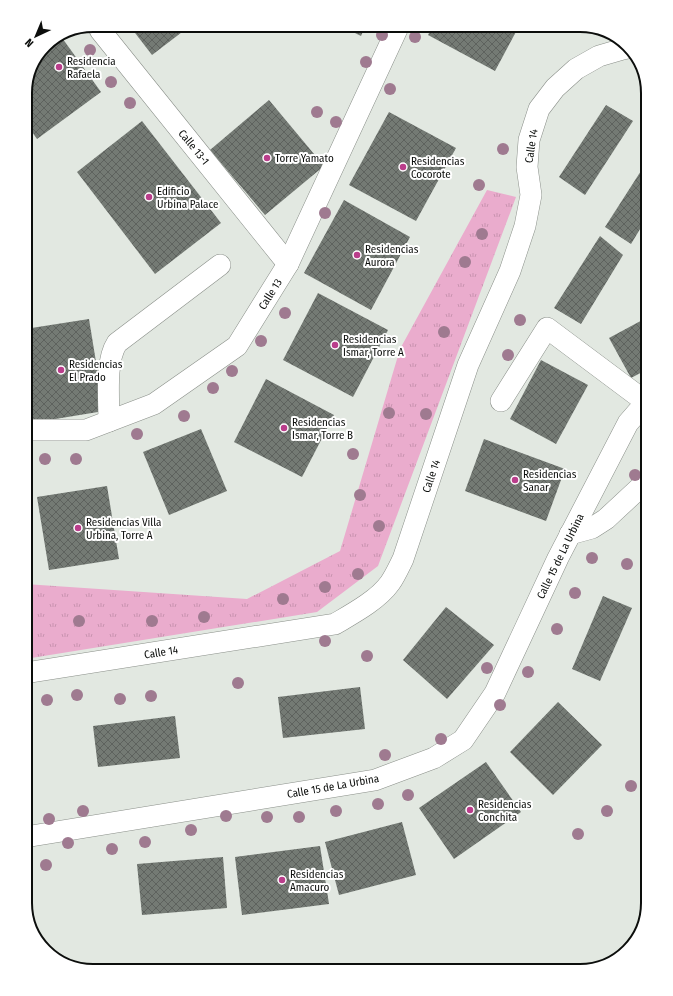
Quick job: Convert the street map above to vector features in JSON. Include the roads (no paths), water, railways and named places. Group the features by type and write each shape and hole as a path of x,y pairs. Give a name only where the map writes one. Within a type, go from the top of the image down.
{"street":[{"name":"Calle 13-1","path":"102,32 288,264"},
{"name":"Calle 13","path":"32,430 86,430 154,404 237,346 288,264 396,32"},
{"name":"Calle 14","path":"32,672 335,624 374,599 390,584 403,559 468,365 510,271 525,226 531,194 527,167 530,140 539,109 555,88 576,69 599,56 622,49"},
{"path":"109,421 109,364 113,349 117,343 220,265"},
{"path":"501,401 547,328 641,397"},
{"name":"Calle 15 de La Urbina","path":"32,836 375,780 434,758 464,740 495,693 570,534 628,422 641,408"},
{"path":"570,534 592,528 606,519 641,486"}],"place":[{"name":"Residencia Rafaela","path":"59,67"},
{"name":"Torre Yamato","path":"267,158"},
{"name":"Residencias Cocorote","path":"403,167"},
{"name":"Edificio Urbina Palace","path":"149,197"},
{"name":"Residencias Aurora","path":"357,255"},
{"name":"Residencias Ismar, Torre A","path":"335,345"},
{"name":"Residencias El Prado","path":"61,370"},
{"name":"Residencias Ismar, Torre B","path":"284,428"},
{"name":"Residencias Sanar","path":"515,480"},
{"name":"Residencias Villa Urbina, Torre A","path":"78,528"},
{"name":"Residencias Conchita","path":"470,810"},
{"name":"Residencias Amacuro","path":"282,880"}]}
